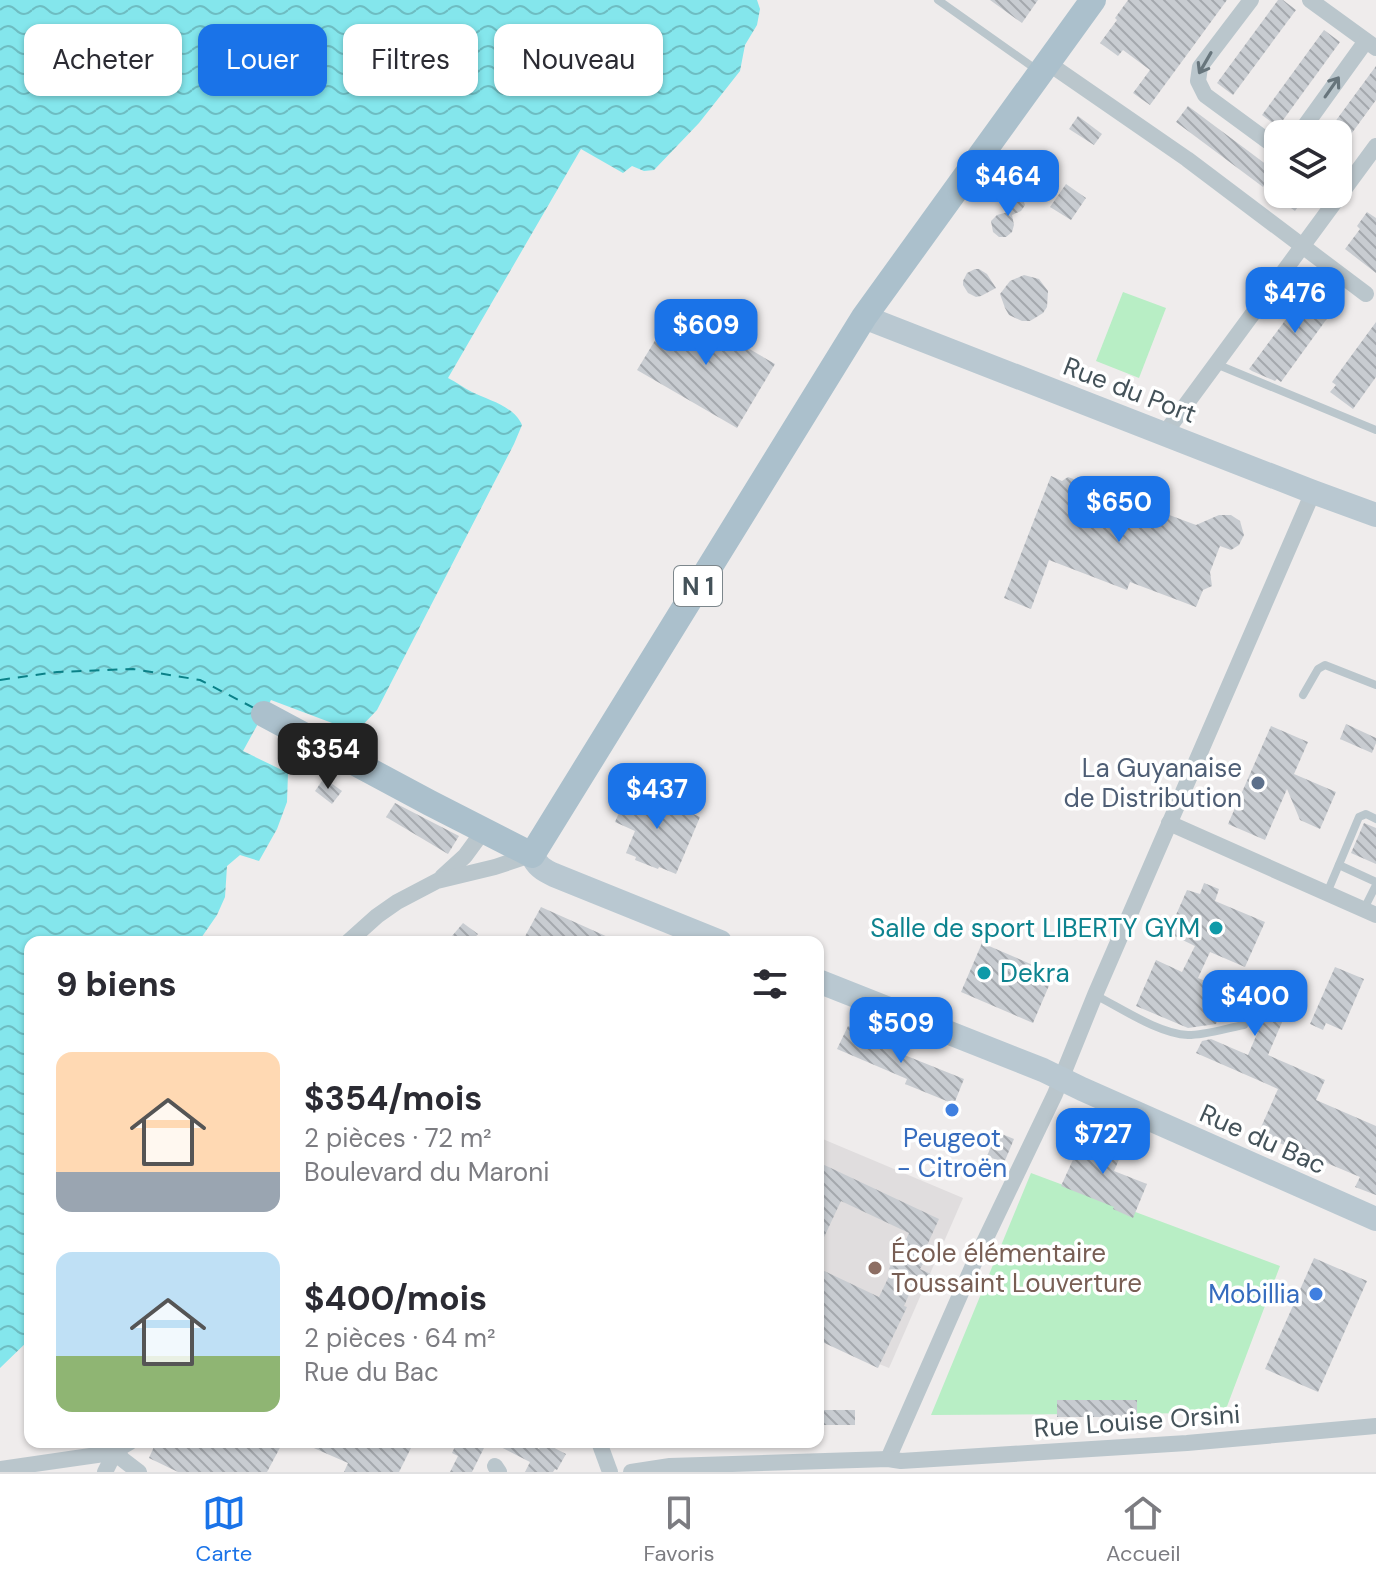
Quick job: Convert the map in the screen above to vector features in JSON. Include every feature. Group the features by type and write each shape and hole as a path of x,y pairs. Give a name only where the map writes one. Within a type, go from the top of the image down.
{"main road":[{"name":"N 1","path":"532,855 864,317 1093,0"},
{"path":"264,714 532,855"}],"street":[{"path":"1251,0 1200,67 1198,81 1205,95 1264,138"},
{"path":"1310,0 1371,45 1310,120"},
{"path":"1044,68 1187,159 1366,294"},
{"path":"1165,433 1376,146"},
{"name":"Rue du Port","path":"864,317 1376,515"},
{"path":"895,1464 975,1261 1049,1108 1313,492"},
{"path":"1169,823 1370,912"},
{"path":"355,936 397,902 437,881 465,856 484,830"},
{"path":"437,881 532,855 542,870 705,936"},
{"name":"Rue du Bac","path":"824,983 1061,1078 1376,1219"},
{"name":"Rue Louise Orsini","path":"631,1472 670,1466 895,1464 1376,1426"},
{"path":"0,1469 89,1457 117,1448"},
{"path":"105,1472 122,1448"},
{"path":"123,1448 122,1459 139,1472"},
{"path":"601,1448 610,1472"}],"lane":[{"path":"938,0 1044,68"},
{"path":"1215,364 1376,430"},
{"path":"1303,695 1318,669 1325,665 1376,685"},
{"path":"1327,893 1359,817 1366,814 1376,819"},
{"path":"1339,865 1376,884 1370,912"},
{"path":"1095,995 1155,1026 1174,1032 1189,1035 1244,1025"}],"shaded area":[{"name":"École élémentaire Toussaint Louverture","path":"824,1140 963,1198 889,1368 824,1341"}],"green space":[{"path":"1123,292 1166,308 1139,378 1096,361"},
{"path":"1031,1173 1280,1266 1226,1409 1215,1405 1212,1413 931,1415"}],"water":[{"path":"0,0 757,0 760,9 757,25 745,45 740,71 699,123 654,170 644,171 632,166 623,173 581,149 448,378 500,404 518,418 522,425 514,444 377,710 356,732 271,700 243,751 288,773 287,802 277,829 259,861 240,855 227,866 225,897 202,936 24,936 24,1345 0,1368"}],"building":[{"path":"990,0 1038,0 1022,23"},
{"path":"1128,0 1227,0 1150,105 1133,93 1150,70 1123,50 1118,56 1100,43"},
{"path":"1278,0 1283,0 1296,10 1233,95 1217,83"},
{"path":"1324,30 1340,42 1283,120 1269,120 1262,115"},
{"path":"1376,66 1376,100 1352,133 1352,120 1336,120"},
{"path":"1188,106 1264,163 1264,186 1263,187 1176,122"},
{"path":"1078,116 1102,134 1094,145 1069,129"},
{"path":"1066,184 1086,198 1071,220 1050,207"},
{"path":"1016,195 1022,197 1025,205 1012,215 1012,232 1006,237 999,237 993,232 991,221 997,215 1008,212 1009,199"},
{"path":"1367,212 1376,218 1376,273 1345,249 1360,229 1357,226"},
{"path":"975,269 987,274 996,288 976,297 968,293 963,281 967,273"},
{"path":"1024,275 1039,279 1048,291 1047,307 1030,321 1009,315 1000,294 1010,281"},
{"path":"1313,283 1336,299 1331,306 1334,309 1281,382 1249,369"},
{"path":"676,306 775,364 737,428 637,370"},
{"path":"1376,322 1376,377 1353,409 1330,392 1336,385 1332,382"},
{"path":"1051,476 1062,481 1068,477 1196,525 1219,515 1231,515 1240,521 1244,535 1239,545 1231,550 1220,546 1210,572 1212,586 1203,590 1196,607 1130,582 1127,590 1049,560 1031,609 1004,598"},
{"path":"1346,724 1376,738 1372,753 1340,739"},
{"path":"1271,726 1308,742 1294,774 1336,792 1320,829 1300,820 1287,789 1265,840 1228,824"},
{"path":"324,778 342,791 332,804 315,791"},
{"path":"628,792 648,801 651,795 700,817 676,874 635,860 636,857 626,853 635,831 615,822"},
{"path":"395,803 459,836 448,854 386,817"},
{"path":"1364,823 1376,828 1376,864 1351,853"},
{"path":"1204,883 1219,889 1215,901 1265,922 1245,967 1210,952 1198,978 1224,989 1228,979 1289,1006 1268,1055 1325,1080 1316,1100 1376,1126 1376,1195 1355,1187 1360,1177 1258,1134 1278,1089 1196,1053 1202,1041 1211,1039 1248,1055 1265,1015 1227,999 1216,1024 1188,1028 1136,1006 1156,960 1182,972 1195,946 1168,933 1187,890 1200,894"},
{"path":"541,907 606,936 525,936"},
{"path":"463,923 478,934 476,936 452,936"},
{"path":"982,943 1054,974 1033,1023 961,992"},
{"path":"1335,967 1364,979 1342,1030 1326,1023 1323,1030 1310,1024"},
{"path":"848,1026 894,1046 892,1050 964,1079 954,1104 905,1084 907,1079 837,1049"},
{"path":"1086,1131 1124,1148 1114,1171 1147,1184 1133,1218 1061,1186"},
{"path":"997,1132 1014,1139 1004,1163 987,1156"},
{"path":"824,1165 939,1219 920,1269 935,1276 929,1288 915,1281 904,1306 907,1307 878,1368 824,1343 824,1271 879,1297 892,1270 889,1269 894,1258 897,1259 909,1233 841,1201 824,1237"},
{"path":"1314,1258 1367,1281 1318,1392 1265,1369"},
{"path":"1057,1400 1137,1400 1137,1417 1057,1417"},
{"path":"824,1410 855,1410 855,1425 824,1425"},
{"path":"153,1448 280,1448 267,1472 178,1472 149,1458"},
{"path":"314,1448 411,1448 399,1472 344,1472 348,1463"},
{"path":"454,1448 484,1448 472,1472 450,1472 458,1456 452,1453"},
{"path":"503,1448 554,1448 566,1454 553,1472 525,1472 530,1462"}],"ferry route":[{"path":"0,680 57,672 133,669 200,680 254,708"}],"place":[{"name":"La Guyanaise de Distribution","path":"1258,783"},
{"name":"Salle de sport LIBERTY GYM","path":"1216,928"},
{"name":"Dekra","path":"984,973"},
{"name":"Peugeot - Citroën","path":"952,1110"},
{"name":"École élémentaire Toussaint Louverture","path":"875,1268"},
{"name":"Mobillia","path":"1316,1294"}]}
